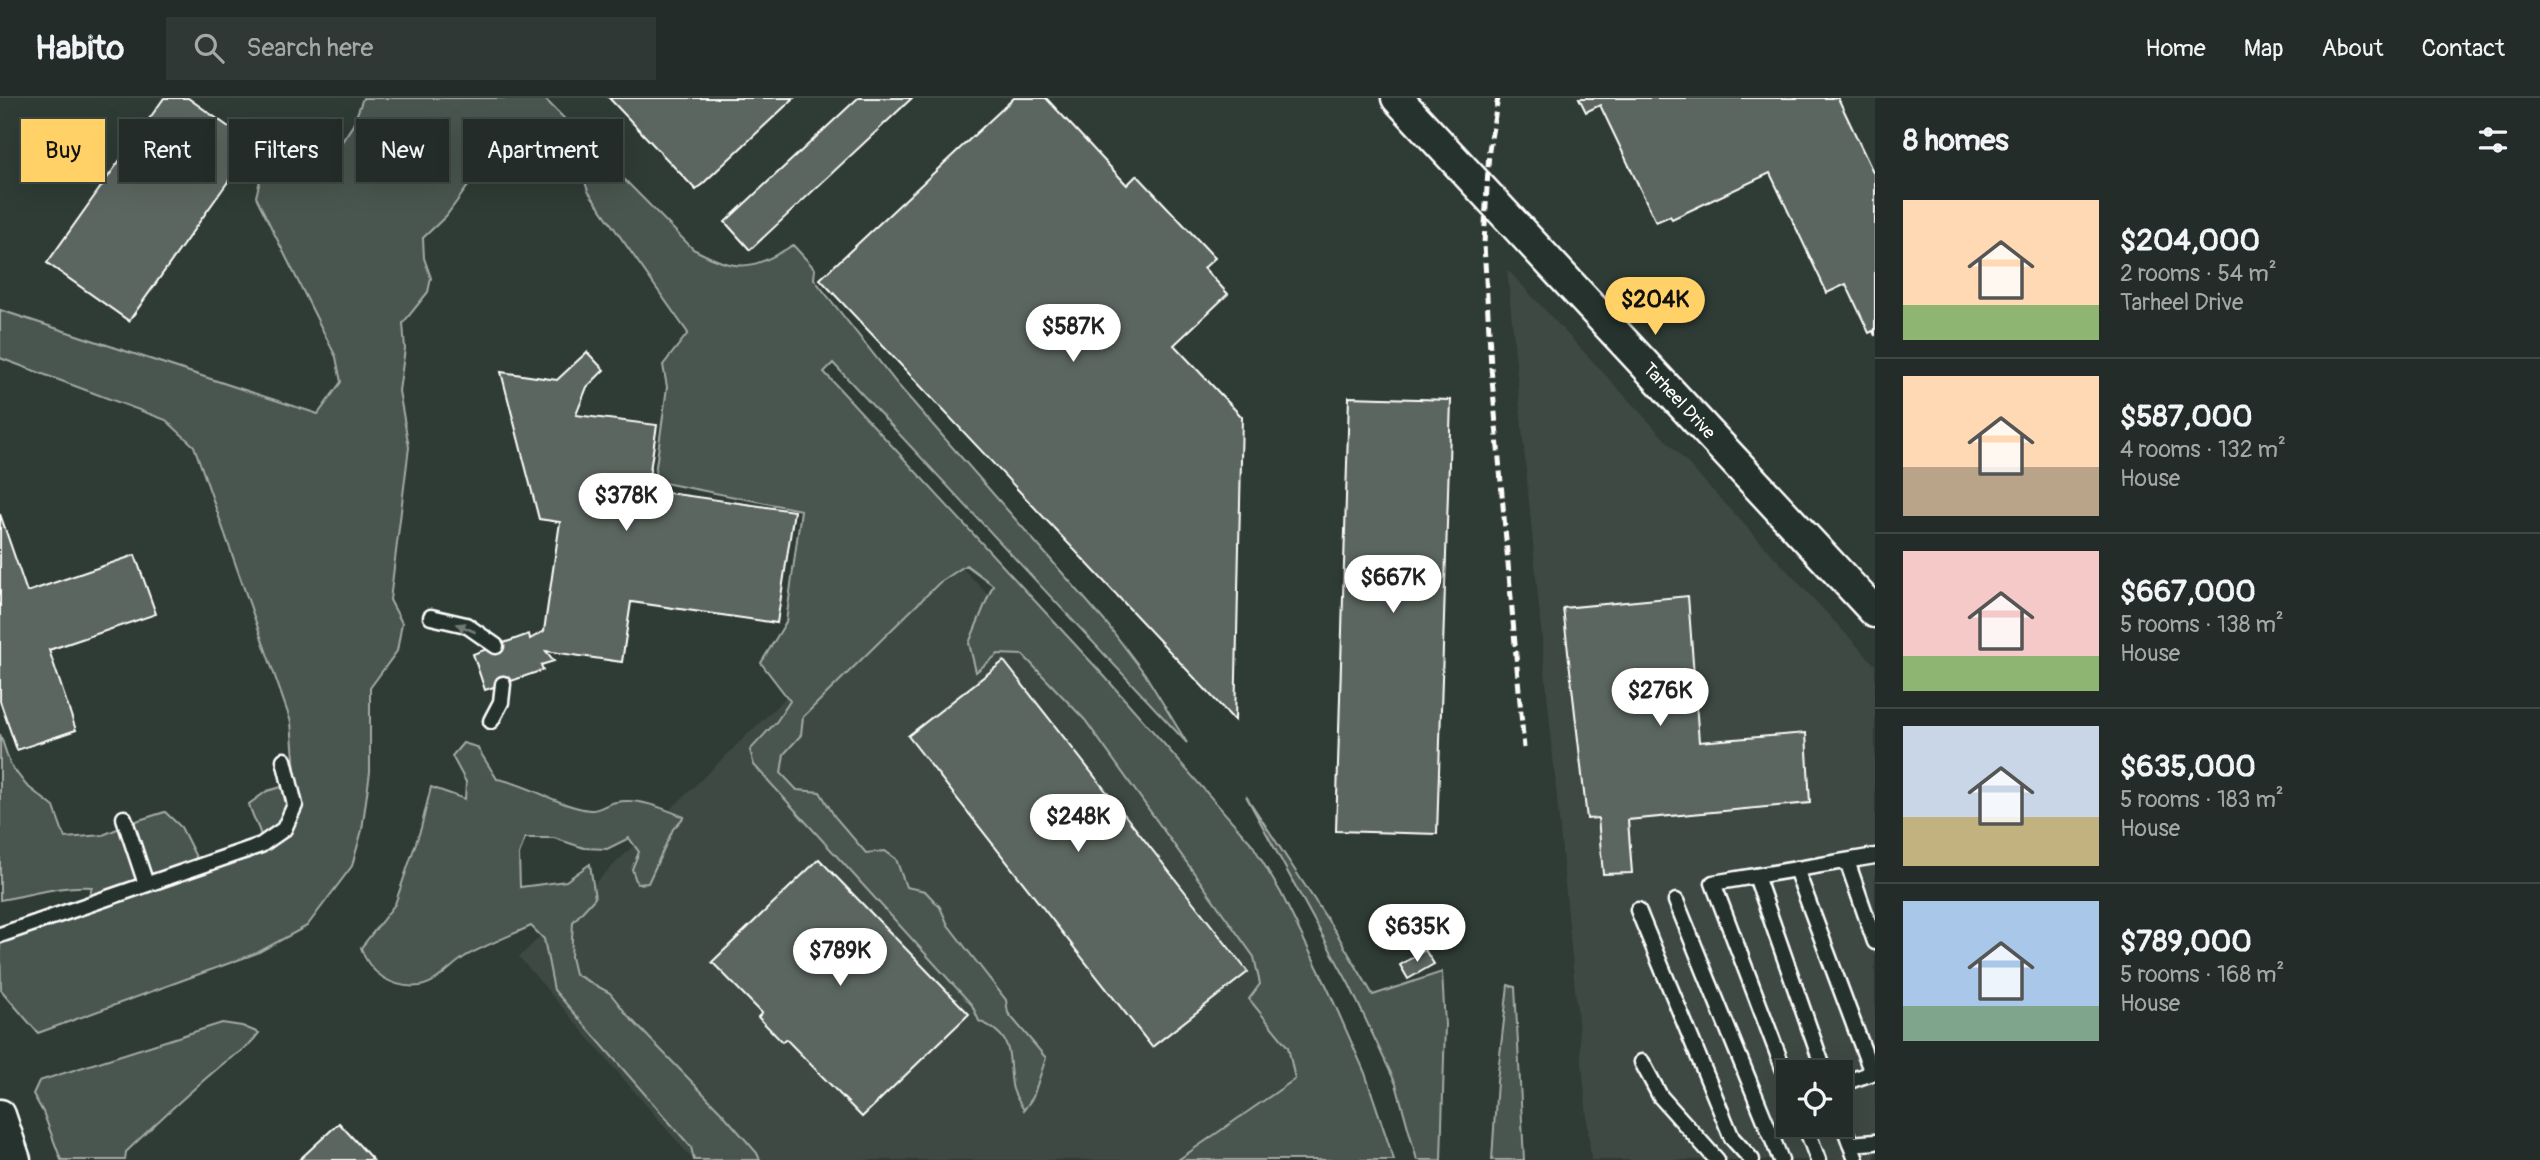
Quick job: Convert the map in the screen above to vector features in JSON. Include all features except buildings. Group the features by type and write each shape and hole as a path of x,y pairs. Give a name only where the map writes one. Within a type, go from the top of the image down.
{"street":[{"name":"Tarheel Drive","path":"1397,98 1875,612"},
{"path":"0,1115 15,1160"}],"lane":[{"path":"431,617 466,625 496,646"},
{"path":"491,721 501,702 503,684"},
{"path":"0,934 261,845 284,829 295,805 285,760"},
{"path":"124,818 146,884"},
{"path":"1780,1060 1713,883 1875,856"},
{"path":"1847,861 1875,942"},
{"path":"1796,869 1873,1071 1853,1079"},
{"path":"1756,876 1820,1060"},
{"path":"1676,901 1781,1160"},
{"path":"1638,910 1732,1138 1752,1160"},
{"path":"1642,1062 1660,1096 1717,1160"},
{"path":"1809,1137 1818,1160"},
{"path":"1848,1137 1856,1160"},
{"path":"1850,1144 1875,1142"}],"shaded area":[{"path":"363,98 544,98 565,119 463,119 463,182 471,182 446,216 423,238 424,258 431,278 428,292 403,323 405,349 399,391 409,447 390,600 402,623 397,651 370,688 370,772 362,830 352,866 307,926 257,953 38,1033 1,990 0,943 84,911 92,887 57,889 0,900 0,734 10,764 26,785 54,807 65,838 103,835 165,812 181,827 198,861 211,868 251,858 263,847 249,804 267,791 296,783 291,722 194,446 166,420 0,358 0,310 318,414 341,382 336,357 256,197 260,182 342,182 342,142 353,125"},
{"path":"623,178 693,249 721,262 733,265 755,264 793,245 815,269 814,279 898,385 1107,624 1145,674 1187,743 833,363 824,372 1105,677 1252,844 1281,893 1328,989 1365,1073 1394,1160 1178,1160 1295,1079 1288,1047 1249,999 1260,984 1254,957 1085,720 1023,655 998,654 976,672 969,643 993,585 966,565 939,583 803,717 801,735 784,754 781,773 797,790 820,792 835,817 866,853 885,851 896,859 906,887 925,891 940,907 948,925 1006,1000 1008,1013 1046,1058 1033,1097 1024,1110 1013,1088 1009,1054 1004,1039 991,1027 979,1021 972,1005 754,765 750,750 777,721 790,701 761,663 786,622 801,510 654,481 667,387 663,365 688,333 588,191 585,182 623,182"},
{"path":"1507,269 1875,665 1875,1160 1591,1160"},
{"path":"941,546 1212,825 1369,1160 693,1160 519,957"},
{"path":"463,743 477,747 497,779 567,805 593,810 613,803 633,801 684,817 673,829 648,883 637,884 632,869 639,852 629,838 607,849 584,848 554,838 525,838 519,855 520,887 566,881 590,864 595,898 573,922 571,957 575,974 610,993 629,1017 723,1114 760,1160 694,1160 691,1147 554,990 544,939 531,926 466,956 439,978 420,986 391,982 370,965 361,948 395,904 421,828 431,787 465,799 466,782 452,756"},
{"path":"1246,796 1337,934 1373,995 1442,972 1445,1025 1441,1160 1417,1160 1396,1084 1349,984"},
{"path":"1508,985 1515,987 1524,1160 1492,1160 1497,1081"},
{"path":"222,1023 242,1026 259,1033 149,1130 126,1152 125,1160 61,1160 43,1112 33,1094 39,1081"}],"railway":[{"path":"1498,98 1489,150 1484,244 1491,367 1524,748"}]}
